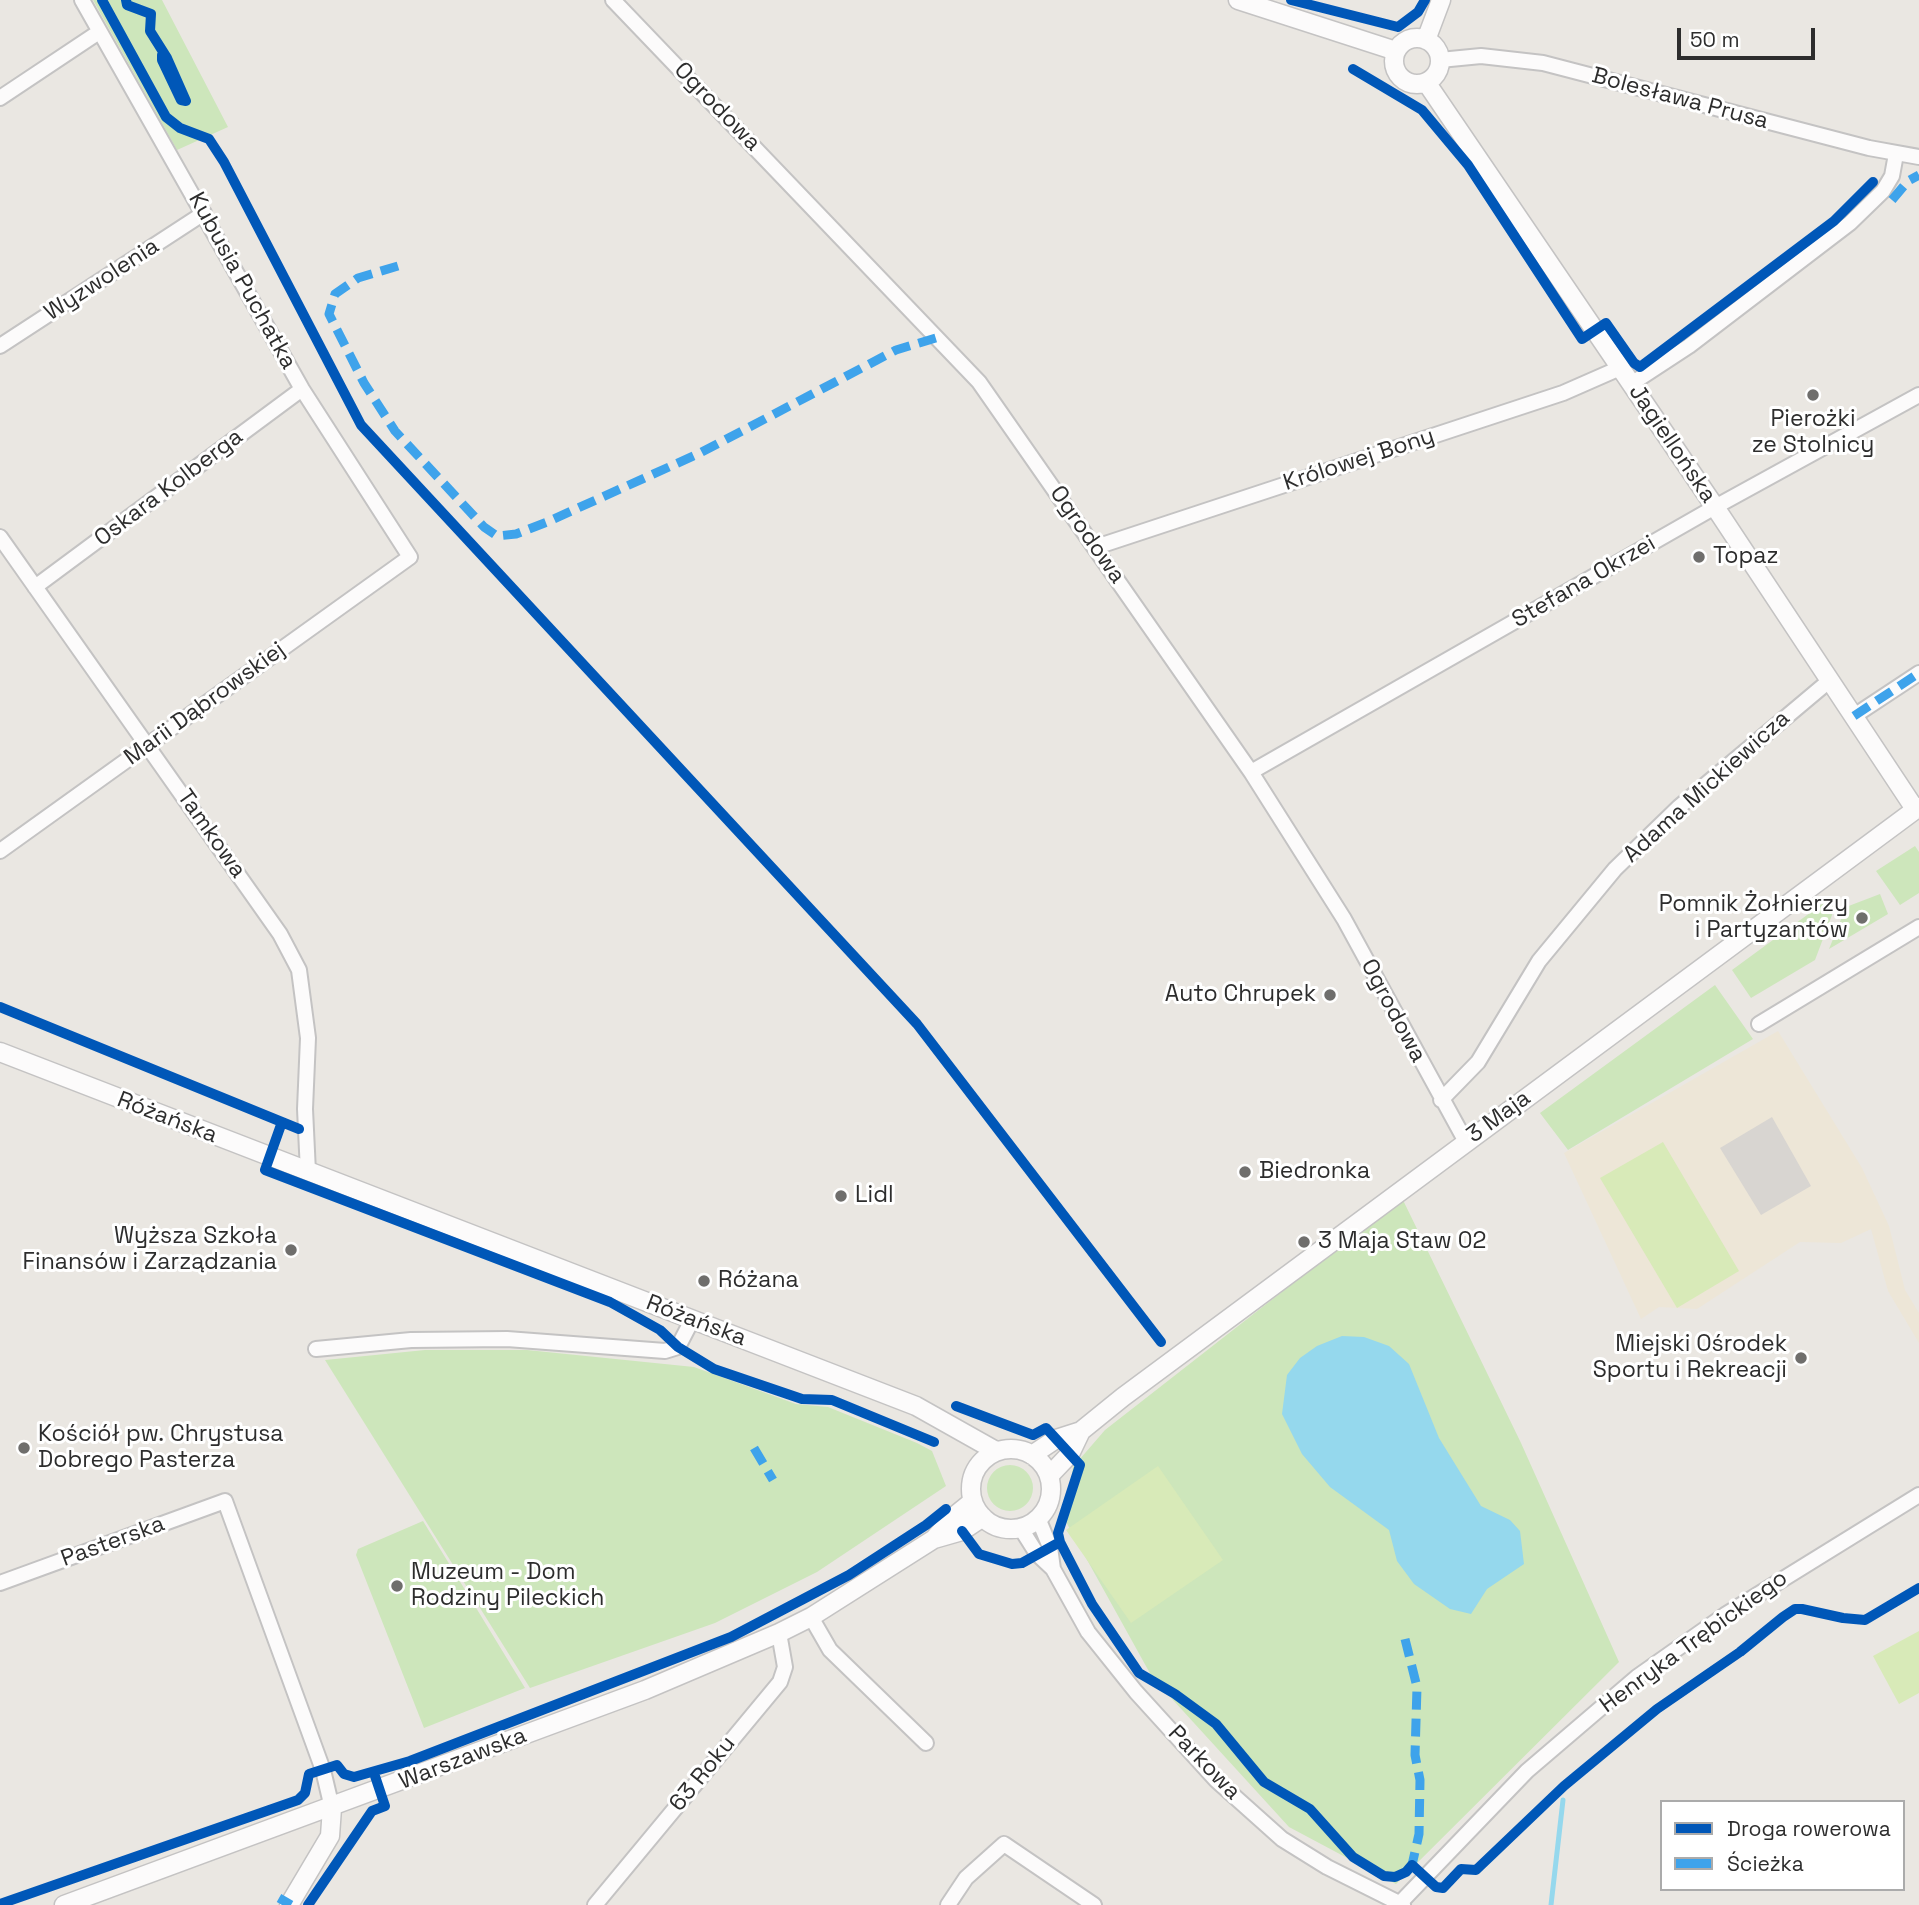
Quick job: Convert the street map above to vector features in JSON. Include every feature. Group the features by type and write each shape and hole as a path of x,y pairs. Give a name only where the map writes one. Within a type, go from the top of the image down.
{"street":[{"name":"Kubusia Puchatka","path":"82,0 302,389 411,557"},
{"name":"Ogrodowa","path":"613,0 979,382 1251,772 1344,919 1466,1142"},
{"path":"1238,0 1396,51"},
{"path":"1426,40 1441,0"},
{"path":"0,98 99,32"},
{"path":"1409,40 1426,40 1438,51 1438,69 1426,82 1408,82 1400,77 1394,60 1396,51 1409,40"},
{"name":"Bolesława Prusa","path":"1440,60 1481,56 1543,63 1896,155 1919,157"},
{"name":"Jagiellońska","path":"1426,82 1918,810"},
{"path":"1631,384 1689,346 1850,223 1883,191 1892,176 1896,155"},
{"name":"Wyzwolenia","path":"0,346 204,213"},
{"name":"Królowej Bony","path":"1096,547 1563,393 1620,368"},
{"name":"Oskara Kolberga","path":"35,587 302,389"},
{"name":"Stefana Okrzei","path":"1251,772 1715,507 1919,395"},
{"name":"Tamkowa","path":"0,537 280,934 299,970 308,1038 305,1109 308,1172"},
{"name":"Marii Dąbrowskiej","path":"0,851 411,557"},
{"path":"1854,716 1919,673"},
{"name":"Adama Mickiewicza","path":"1441,1100 1478,1062 1546,951 1615,869 1679,807 1829,681"},
{"name":"3 Maja","path":"1032,1455 1056,1439 1081,1431 1466,1142 1918,810"},
{"path":"1759,1024 1919,927"},
{"name":"Różańska","path":"0,1052 916,1406 996,1451"},
{"path":"316,1349 411,1340 507,1339 665,1351 678,1347 692,1320"},
{"name":"Różańska","path":"958,1430 980,1463"},
{"name":"3 Maja","path":"1049,1476 1070,1454 1081,1431"},
{"path":"1008,1449 1032,1455 1049,1476 1049,1499 1038,1518 1020,1527 994,1525 983,1517 973,1501 971,1481 980,1463 996,1451 1008,1449"},
{"name":"Henryka Trębickiego","path":"1402,1904 1527,1771 1637,1677 1725,1615 1919,1495"},
{"name":"Pasterska","path":"0,1583 225,1501 323,1770 332,1808"},
{"path":"934,1539 952,1518 973,1501"},
{"path":"779,1633 811,1617 934,1539 962,1531 983,1517"},
{"name":"Parkowa","path":"1038,1518 1050,1547 1053,1569"},
{"name":"Parkowa","path":"1020,1527 1037,1554 1053,1569 1088,1632 1136,1692 1216,1780 1282,1839 1327,1867 1402,1904"},
{"path":"811,1617 830,1650 926,1744"},
{"name":"Warszawska","path":"64,1905 645,1690 779,1633"},
{"name":"63 Roku","path":"595,1905 780,1682 785,1667 779,1633"},
{"path":"289,1905 330,1836 332,1808"},
{"path":"948,1905 966,1878 1004,1844 1094,1905"}],"shaded area":[{"path":"1778,1031 1862,1168 1889,1226 1905,1290 1919,1313 1919,1343 1888,1291 1871,1229 1841,1243 1800,1242 1697,1309 1659,1307 1641,1319 1564,1153"},
{"path":"1772,1117 1811,1186 1761,1215 1720,1148"}],"green space":[{"path":"93,0 162,0 228,127 177,150"},
{"path":"1915,846 1919,852 1919,893 1900,905 1876,871"},
{"path":"1880,894 1888,914 1829,949 1846,907"},
{"path":"1833,896 1835,907 1815,960 1751,998 1732,970"},
{"path":"1715,985 1753,1039 1568,1150 1540,1113"},
{"path":"1663,1142 1739,1271 1677,1308 1600,1178"},
{"path":"1402,1198 1521,1443 1619,1662 1396,1884 1289,1827 1152,1677 1065,1520 1073,1467 1105,1430"},
{"path":"425,1350 527,1350 694,1367 796,1404 828,1407 917,1443 932,1451 946,1486 817,1572 715,1623 530,1688 325,1360"},
{"path":"1010,1465 1026,1472 1033,1488 1026,1504 1010,1511 994,1504 987,1488 994,1472"},
{"path":"1158,1466 1223,1560 1131,1623 1066,1530"},
{"path":"423,1521 525,1688 424,1728 356,1555 358,1549"},
{"path":"1919,1631 1919,1693 1899,1704 1873,1656"}],"water":[{"path":"1342,1336 1364,1337 1389,1346 1409,1364 1439,1438 1481,1506 1510,1520 1520,1531 1524,1564 1487,1589 1471,1614 1450,1609 1414,1584 1397,1561 1389,1530 1330,1487 1302,1454 1282,1414 1287,1375 1300,1358 1317,1346"}],"waterway":[{"path":"1551,1905 1563,1800"}],"marked path":[{"path":"1892,200 1908,181 1919,175"},
{"path":"398,266 358,278 335,294 329,314 364,383 395,431 484,527 497,536 516,534 547,522 700,453 896,350 939,337"},
{"path":"1854,716 1919,673"},
{"path":"754,1448 773,1480"},
{"path":"1405,1639 1417,1687 1415,1755 1420,1780 1419,1834 1412,1865 1416,1869"},
{"path":"279,1898 291,1905"}],"cycle path":[{"path":"102,0 166,117 180,128 209,139 224,162 361,425 917,1024 1161,1342"},
{"path":"126,0 127,5 151,14 150,31 167,58 186,101 181,100 162,55"},
{"path":"1291,0 1398,27 1418,12 1425,0"},
{"path":"1353,69 1422,110 1468,165 1582,339 1606,323 1634,363 1640,367 1834,221 1873,182"},
{"path":"0,1007 299,1129"},
{"path":"282,1122 265,1170 610,1302 660,1330 678,1347 714,1369 802,1399 832,1400 934,1442"},
{"path":"956,1406 1033,1435 1046,1428 1080,1465 1058,1533 1060,1542 1092,1604 1139,1673 1175,1694 1216,1724 1264,1782 1310,1809 1353,1857 1384,1876 1395,1877 1406,1872 1412,1865 1436,1887 1443,1888 1461,1869 1476,1870 1564,1786 1657,1709 1740,1652 1795,1609 1865,1620 1919,1588"},
{"path":"0,1904 298,1800 305,1793 309,1774 337,1765 344,1774 354,1777 410,1761 731,1637 849,1575 946,1509"},
{"path":"962,1531 979,1554 1012,1564 1022,1563 1060,1542"},
{"path":"308,1905 372,1811 385,1806 374,1773"}],"place":[{"name":"Pierożki ze Stolnicy","path":"1813,395"},
{"name":"Topaz","path":"1699,557"},
{"name":"Pomnik Żołnierzy i Partyzantów","path":"1862,918"},
{"name":"Auto Chrupek","path":"1330,995"},
{"name":"Biedronka","path":"1245,1172"},
{"name":"Lidl","path":"841,1196"},
{"name":"3 Maja Staw 02","path":"1304,1242"},
{"name":"Wyższa Szkoła Finansów i Zarządzania","path":"291,1250"},
{"name":"Różana","path":"704,1281"},
{"name":"Miejski Ośrodek Sportu i Rekreacji","path":"1801,1358"},
{"name":"Kościół pw. Chrystusa Dobrego Pasterza","path":"24,1448"},
{"name":"Muzeum - Dom Rodziny Pileckich","path":"397,1586"}]}
